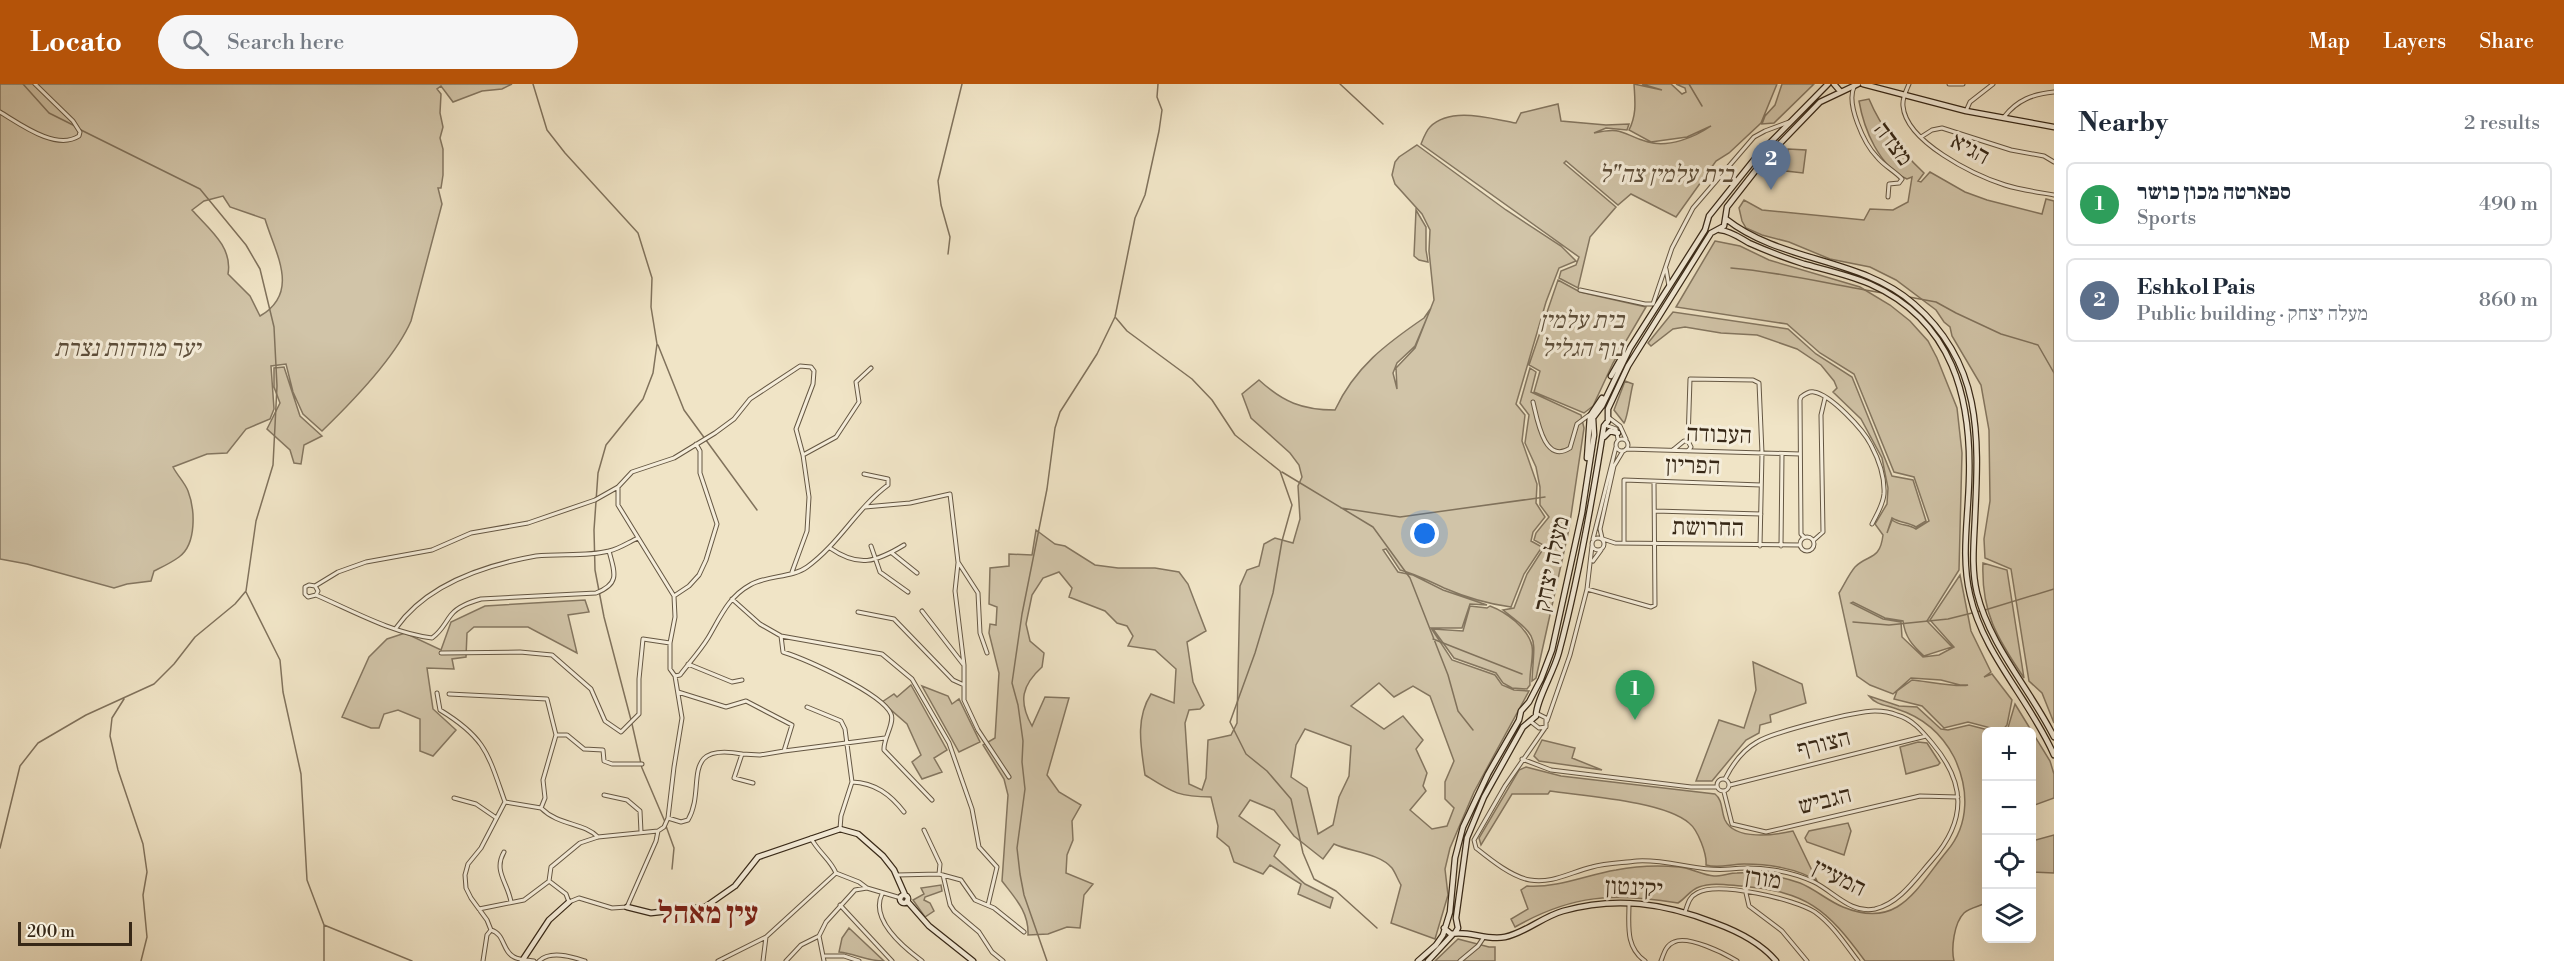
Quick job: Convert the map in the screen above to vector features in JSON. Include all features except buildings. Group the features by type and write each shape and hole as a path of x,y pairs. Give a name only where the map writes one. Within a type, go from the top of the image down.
{"street":[{"path":"0,112 51,138 67,141 79,136 80,132 73,121 35,84"},
{"path":"1533,402 1541,436 1555,451 1561,452 1570,448 1575,437 1576,424 1602,406 1634,342 1711,214 1757,156 1828,84"},
{"path":"1834,84 1842,92"},
{"path":"1905,94 1909,84"},
{"path":"1949,84 1963,84"},
{"path":"1966,111 1970,102 1993,84"},
{"path":"1605,426 1616,391 1636,352 1711,233 1724,226 1727,207 1763,161 1820,102 1859,85 1879,86 1966,111 2054,127"},
{"name":"מצדה","path":"1853,102 1852,92 1859,85"},
{"name":"מצדה","path":"1842,92 1850,95 1867,143 1883,164 1902,179 1899,183 1889,184 1888,197"},
{"path":"2003,119 2012,108 2027,98 2054,92"},
{"name":"הגיא","path":"1905,94 1904,112 1921,137 1948,157 1992,180 2017,188 2054,195"},
{"path":"1580,290 1650,305 1656,297 1678,234 1693,208 1759,134 1789,122"},
{"path":"1921,137 1932,130 1942,128 2012,150 2044,156 2054,162"},
{"path":"1711,214 1719,212 1738,228 1773,245 1880,280 1921,310 1952,347 1970,389 1978,447 1973,552 1977,594 1992,632 2054,737"},
{"path":"1708,222 1712,229 1780,256 1876,287 1905,306 1941,345 1958,379 1967,417 1970,453 1966,560 1970,596 1985,635 2038,723 2054,755"},
{"path":"1666,264 1669,286"},
{"path":"609,551 614,570 612,583 596,593 481,599 466,604 452,614 443,630 432,638 418,636 396,628 316,595 308,597 304,592 307,586 315,586 338,572 366,562 432,550 471,533 528,524 588,503 618,487 632,472 674,458 734,419 750,399 800,366 806,365 814,371 813,384 796,429 803,455 809,497 807,531 792,572"},
{"path":"803,455 836,437 859,402 856,382 871,368"},
{"path":"1688,451 1691,447 1688,441 1690,380 1758,381 1761,386 1762,453 1760,546"},
{"path":"1825,398 1821,415 1823,532 1814,540 1814,546 1809,551 1802,549 1800,545 1804,537 1802,534 1800,454 1801,397 1814,392 1825,398 1863,431 1877,458 1884,492 1880,508 1872,524"},
{"path":"1591,566 1603,548 1600,529 1614,466 1627,442 1620,426 1603,412 1594,413"},
{"path":"1521,713 1522,718 1537,727 1545,728 1570,655 1587,589 1593,539 1618,433 1614,428 1599,427 1594,423 1594,413"},
{"path":"1585,490 1590,428 1594,413"},
{"path":"1580,421 1585,421 1590,428"},
{"name":"מעלה יצחק","path":"1524,707 1541,679 1550,656 1580,524 1594,423"},
{"name":"מעלה יצחק","path":"1536,713 1560,652 1588,525 1605,426"},
{"path":"1601,442 1607,432 1618,433"},
{"path":"1617,442 1621,439 1638,449"},
{"path":"1673,450 1684,441 1688,441"},
{"path":"674,596 689,586 699,574 706,560 717,524 700,473 700,451 696,444"},
{"path":"1616,447 1624,450"},
{"name":"העבודה","path":"1624,450 1800,454"},
{"path":"1782,454 1782,546"},
{"path":"675,676 680,675 707,639 732,599 751,584 805,569 829,548 866,507 872,497 888,485 888,479 864,474"},
{"name":"הפריון","path":"1624,543 1624,480 1761,485"},
{"path":"1587,589 1651,607 1655,605 1654,482"},
{"path":"479,909 524,900 549,881 551,867 580,843 598,837 658,831 664,827 669,818 682,718 675,676 670,669 670,644 675,616 674,596 618,505 618,487"},
{"path":"866,507 910,503 951,494 958,562 955,591 964,664 964,700 978,730 1009,777"},
{"path":"1654,511 1761,514"},
{"path":"1804,537 1808,536 1814,540"},
{"path":"396,628 408,611 456,579 536,556 609,551 638,538"},
{"path":"1593,539 1603,539"},
{"name":"החרושת","path":"1603,539 1615,543 1800,545"},
{"name":"החרושת","path":"1603,548 1615,543"},
{"path":"829,548 847,559 877,561 904,545"},
{"path":"871,546 880,572 908,592"},
{"path":"1592,546 1597,550 1603,548"},
{"path":"892,553 917,573"},
{"path":"958,562 978,593 980,633 987,653"},
{"path":"315,586 318,591 316,595"},
{"path":"732,599 760,624 781,636 882,654 912,679 949,743 972,809 979,847 997,867 988,905"},
{"path":"922,611 964,664"},
{"path":"858,612 894,619 953,680 964,685"},
{"path":"781,636 783,652 801,658 848,681 880,702 891,713 892,719 885,738 884,750 932,800"},
{"path":"441,652 520,652 552,655 591,689 605,721 621,732 639,714 639,679 643,639 670,644"},
{"path":"688,664 732,682 742,680"},
{"path":"678,692 726,707 746,701 760,707 770,715 792,725 784,750"},
{"path":"437,693 440,710 462,723 487,752 505,802"},
{"path":"449,694 546,699 556,735 543,780 544,798 541,808"},
{"path":"807,707 841,721 848,741 852,782 841,816 840,829"},
{"path":"1418,961 1440,941 1451,904 1456,852 1463,827 1524,707 1532,707 1547,721"},
{"name":"המעיין","path":"1545,728 1522,759 1477,834 1475,845 1523,879 1539,882 1599,866 1666,861 1710,870 1751,868 1791,874 1815,882 1852,906 1876,909 1898,898 1938,852 1956,822 1958,796 1954,777 1926,736 1915,724 1900,716 1874,711 1766,737 1746,750 1725,779 1720,780 1718,787"},
{"path":"1543,716 1550,712"},
{"path":"1428,961 1454,934 1458,924 1462,859 1470,830 1494,778 1523,727 1534,718 1536,713"},
{"name":"המעיין","path":"1533,742 1537,727"},
{"path":"556,735 567,735 584,749 603,750 604,761 612,764 642,764"},
{"name":"הצורף","path":"1730,785 1926,736"},
{"path":"669,818 685,822 691,817 696,777 702,759 714,752 760,755 848,741 885,738"},
{"path":"742,754 734,778 753,783"},
{"path":"1522,759 1551,770 1691,787 1718,787 1724,792 1730,785 1725,779"},
{"path":"852,782 877,787 893,798 904,812"},
{"name":"הגביש","path":"1724,792 1732,824 1766,832 1920,796 1958,796"},
{"path":"604,795 627,800 640,811 641,833"},
{"path":"454,798 476,804 495,817"},
{"path":"505,802 541,808 564,824 592,831 598,837"},
{"path":"505,802 495,817 481,848 468,864 465,875 466,888 491,930 500,935 510,954 522,960 534,961"},
{"path":"522,960 549,920 568,902 579,898 612,908 627,907 651,913 705,907 735,886 758,858 840,829 858,834 868,841 883,856 897,876 903,902 907,902 929,926 973,961"},
{"path":"924,830 940,864 950,905 979,932 992,952 1003,961"},
{"path":"627,907 656,841 658,831"},
{"path":"811,838 817,850 832,862 836,873 882,894 903,896"},
{"path":"504,852 499,861 499,873 509,888 511,902"},
{"path":"717,961 766,937 836,873"},
{"path":"897,876 941,875 962,880 975,900 988,905 1024,932"},
{"path":"549,881 566,894 568,902"},
{"path":"786,961 801,945 819,936 826,922 855,890 867,888"},
{"name":"מורן","path":"1685,912 1690,898 1704,890 1746,892 1788,899 1815,912 1839,935 1858,961"},
{"path":"1746,892 1749,906 1782,931 1807,961"},
{"path":"882,894 878,902 878,911 890,931 922,961"},
{"path":"1629,902 1631,944 1637,955 1645,961"},
{"name":"יקינטון","path":"1454,934 1464,932 1484,936 1507,936 1545,917 1592,904 1629,902 1654,904 1685,912 1733,930 1759,945 1776,961"},
{"path":"840,905 892,961"},
{"name":"יקינטון","path":"1446,924 1451,920 1484,936"},
{"path":"1446,924 1447,933 1454,934"},
{"path":"483,961 487,935 491,930"},
{"path":"819,936 825,956 824,961"},
{"path":"1460,961 1479,945 1484,936"},
{"path":"763,961 766,937"},
{"path":"1661,961 1668,946 1677,940 1682,940 1711,948 1737,961"},
{"path":"539,961 556,956 585,961"},
{"path":"825,956 859,961"}],"green space":[{"name":"יער מורדות נצרת","path":"0,84 512,84 502,89 482,91 453,102 441,86 437,89 441,94 440,113 443,127 440,138 443,149 443,175 441,188 438,188 442,204 411,321 383,365 359,394 322,431 303,414 293,392 286,364 271,366 274,409 270,419 246,429 227,453 207,454 173,467 187,488 190,498 193,516 192,535 185,551 176,559 154,571 151,581 114,588 27,564 0,559","holes":["223,196 230,207 265,219 279,258 282,271 279,296 272,306 260,316 250,296 228,274 227,255 218,239 192,210 204,201"]},
{"name":"בית עלמין צה\"ל","path":"1634,84 1662,90 1642,84 1671,84 1682,94 1686,92 1685,88 1676,84 1777,84 1761,123 1729,153 1716,161 1676,217 1631,194 1618,205 1566,161 1564,163 1616,207 1590,237 1578,288 1559,278 1561,271 1576,265 1579,257 1421,144 1430,127 1449,117 1472,116 1516,123 1521,113 1558,104 1561,121 1606,125 1629,124 1627,130 1606,128 1594,133 1618,131 1648,142 1664,144 1681,140 1711,126 1687,137 1651,142 1629,130 1634,113"},
{"path":"1782,84 1814,84 1774,123 1762,124 1765,116 1775,105"},
{"path":"1869,99 1892,139 1924,173 1918,181 1921,182 1930,172 1965,192 2042,214 2046,199 2054,201 2054,723 2042,693 2029,681 2011,569 1985,558 1984,539 1990,501 1989,430 1981,385 1952,336 1950,327 1936,310 1896,280 1870,267 1830,259 1789,242 1762,235 1746,228 1742,221 1739,208 1744,200 1762,210 1864,220 1870,209 1893,210 1908,202 1912,177 1907,179 1888,165 1869,135 1859,101"},
{"path":"1417,145 1506,210 1561,246 1576,261 1559,268 1546,302 1516,404 1525,415 1522,441 1537,484 1536,503 1545,517 1533,532 1531,541 1542,547 1524,574 1511,607 1468,597 1417,576 1400,570 1386,549 1383,550 1398,572 1413,575 1443,590 1487,605 1470,604 1462,628 1431,628 1452,660 1495,675 1502,685 1514,690 1529,691 1474,792 1450,848 1445,869 1448,895 1435,939 1391,923 1401,885 1393,870 1386,863 1334,844 1323,859 1294,836 1274,810 1250,800 1239,816 1280,845 1274,856 1305,884 1333,898 1330,908 1298,894 1301,884 1270,865 1263,874 1234,862 1229,847 1217,837 1218,826 1211,797 1191,796 1176,792 1145,775 1140,733 1143,713 1151,694 1174,703 1176,669 1155,650 1128,646 1133,636 1127,626 1117,623 1105,611 1069,597 1072,588 1059,572 1043,578 1032,595 1026,624 1030,641 1044,653 1042,667 1026,687 1024,701 1032,726 1045,697 1069,698 1047,775 1059,792 1081,805 1072,821 1073,840 1067,855 1066,873 1093,884 1084,895 1080,928 1067,927 1048,934 1028,935 1024,912 1002,881 1008,795 1004,779 983,745 995,738 999,673 989,633 990,624 996,625 997,607 989,604 990,568 1009,566 1009,554 1032,555 1036,530 1055,544 1065,546 1095,565 1118,568 1155,568 1179,572 1188,584 1206,631 1187,642 1193,682 1204,705 1200,709 1189,710 1185,723 1189,784 1202,790 1206,778 1208,740 1231,735 1237,723 1240,586 1247,570 1259,566 1264,544 1275,538 1293,543 1300,519 1298,486 1302,477 1299,465 1290,453 1251,418 1242,394 1259,380 1276,394 1294,403 1335,410 1362,369 1384,347 1424,318 1431,309 1434,300 1429,251 1430,230 1422,214 1395,184 1392,175 1395,162","holes":["1428,315 1415,348 1396,368 1397,389 1393,373 1397,363 1415,346","1379,683 1394,697 1413,686 1430,696 1454,761 1445,782 1445,799 1454,808 1447,826 1432,829 1410,810 1426,791 1423,786 1427,773 1416,749 1423,740 1403,716 1384,729 1351,706","1305,729 1351,746 1349,776 1339,797 1333,825 1318,834 1307,788 1291,777 1296,745"]},
{"path":"1788,149 1806,150 1803,173 1786,171"},
{"path":"1416,210 1426,227 1428,262 1414,256"},
{"path":"1715,241 1740,246 1769,260 1860,287 1890,305 1910,321 1928,341 1957,408 1962,453 1959,570 1927,621 1952,647 1924,656 1905,632 1903,621 1885,618 1851,603 1883,619 1901,622 1902,637 1923,657 1939,655 1954,647 1930,620 1960,575 1971,631 1991,672 1984,677 1992,674 2012,700 2005,727 1987,727 1968,722 1944,728 1922,706 1894,699 1897,691 1912,680 1968,685 1911,678 1893,694 1870,685 1857,676 1839,593 1855,567 1873,556 1879,549 1883,535 1875,524 1887,504 1888,488 1882,458 1861,419 1833,392 1837,388 1834,381 1821,365 1797,349 1757,335 1721,333 1685,327 1673,329 1651,346 1648,343 1673,312 1788,329 1816,354 1852,377 1892,476 1913,480 1926,521 1916,527 1892,518 1887,533 1892,520 1916,529 1929,521 1914,477 1894,472 1854,374 1820,353 1787,324 1676,307"},
{"name":"בית עלמין נוף הגליל","path":"1558,280 1580,292 1646,307 1613,363 1593,406 1584,413 1534,392 1540,371 1529,365"},
{"path":"284,367 300,416 322,436 304,445 301,464 294,463 290,450 267,429 280,403 274,387 274,368"},
{"path":"1530,368 1536,372 1531,392 1581,415 1584,428 1569,529 1536,678 1532,681 1534,646 1532,640 1524,627 1503,610 1514,608 1527,574 1545,546 1534,540 1536,533 1549,517 1540,505 1540,487 1536,467 1525,443 1529,415 1520,403"},
{"path":"1625,381 1633,384 1624,423 1614,410"},
{"path":"1983,563 2007,570 2024,678 1999,637 1988,610"},
{"path":"585,600 589,612 568,615 577,653 528,627 474,627 467,633 466,657 452,659 454,669 427,668 433,709 456,730 433,756 420,751 420,719 398,710 384,714 379,728 371,728 342,717 369,657 387,639 405,633 441,650 451,622 485,606"},
{"path":"1470,606 1487,608 1490,606 1516,622 1526,633 1532,646 1530,685 1527,689 1512,688 1503,683 1496,673 1454,658 1433,629 1463,631"},
{"path":"1753,662 1802,684 1806,703 1770,715 1771,722 1760,725 1759,733 1746,740 1712,781 1696,781 1719,720 1744,728 1756,690"},
{"path":"911,685 947,750 934,758 942,772 922,779 912,762 921,755 907,724 882,702 894,694 897,697"},
{"path":"922,686 948,696 952,704 959,699 980,742 959,752"},
{"path":"1869,696 1899,706 1917,707 1941,729 1948,730 1969,725 1982,728 1982,905 1964,913 1958,923 1954,936 1954,961 1865,961 1826,916 1799,898 1764,889 1725,885 1699,887 1678,903 1613,897 1575,902 1536,916 1515,927 1511,919 1528,909 1521,890 1527,886 1550,885 1605,872 1639,867 1679,867 1714,876 1745,873 1777,876 1800,883 1843,907 1862,913 1879,913 1904,902 1955,840 1963,818 1964,793 1959,769 1944,741 1930,727 1915,717"},
{"path":"2015,704 2029,727 2008,727"},
{"path":"2036,738 2050,761 2054,774 2054,798 2036,805"},
{"path":"1542,740 1575,748 1572,758 1602,770 1539,761 1534,756"},
{"path":"1918,742 1927,743 1940,763 1906,774 1900,747"},
{"path":"1526,767 1561,776 1715,794 1721,802 1725,820 1737,831 1756,835 1793,831 1817,881 1791,870 1772,866 1706,865 1699,836 1689,823 1677,816 1662,809 1623,801 1550,791 1548,794 1512,794 1481,845 1479,838 1519,770"},
{"path":"1848,823 1851,831 1844,855 1807,842 1805,838 1809,831"},
{"path":"2054,835 2054,873 2036,872 2036,840"},
{"path":"941,885 942,891 925,897 924,900 930,903 934,911 925,917 913,900 924,894 921,888"},
{"path":"849,928 884,961 839,952 842,938"},
{"path":"1458,939 1495,947 1495,961 1435,961"}],"waterway":[{"path":"23,84 49,113 75,126"},
{"path":"533,84 547,130 638,233 652,278 651,307 657,344 653,373 643,399 606,445 598,473 594,530 595,570 604,617 631,720"},
{"path":"948,254 950,237 941,205 938,181 962,84"},
{"path":"1047,961 1024,895 1020,874 1017,848 1025,789 1022,762 1023,741 1012,683 1022,614 1047,489 1055,428 1060,412 1097,354 1115,317 1135,218 1145,195 1159,131 1162,110 1157,97 1158,84"},
{"path":"1340,84 1383,124"},
{"path":"1689,84 1702,106"},
{"path":"0,848 20,766 38,743 86,715 154,684 174,664 195,637 235,604 246,591 256,521 273,465 277,386 274,327 260,269 246,245 200,189 79,129"},
{"path":"1731,268 1883,293"},
{"path":"1909,297 1936,302 2001,334 2038,345 2054,373"},
{"path":"1116,318 1127,331 1192,379 1212,400 1235,435 1280,471 1292,505 1282,541 1273,593 1255,653 1230,722 1246,754 1267,771 1291,799 1303,853 1314,879 1336,891 1377,928"},
{"path":"658,345 684,410 757,510"},
{"path":"1282,472 1373,527 1410,578 1448,675 1458,711 1473,730"},
{"path":"1341,508 1400,517 1545,497"},
{"path":"1985,610 2054,589"},
{"path":"246,592 280,660 283,692 301,774 307,880 324,925 324,961"},
{"path":"1853,622 1889,625 1948,619 1980,611"},
{"path":"1433,639 1522,674"},
{"path":"124,699 112,718 110,736 118,770 143,844 147,872 143,895 147,937 141,961"},
{"path":"632,724 642,768 665,822"},
{"path":"666,826 674,848 672,869"},
{"path":"324,925 412,961"}],"place":[{"name":"Eshkol Pais","path":"1771,190"},
{"name":"ספארטה מכון כושר","path":"1635,720"}],"district":[{"name":"עין מאהל","path":"708,914"}]}
